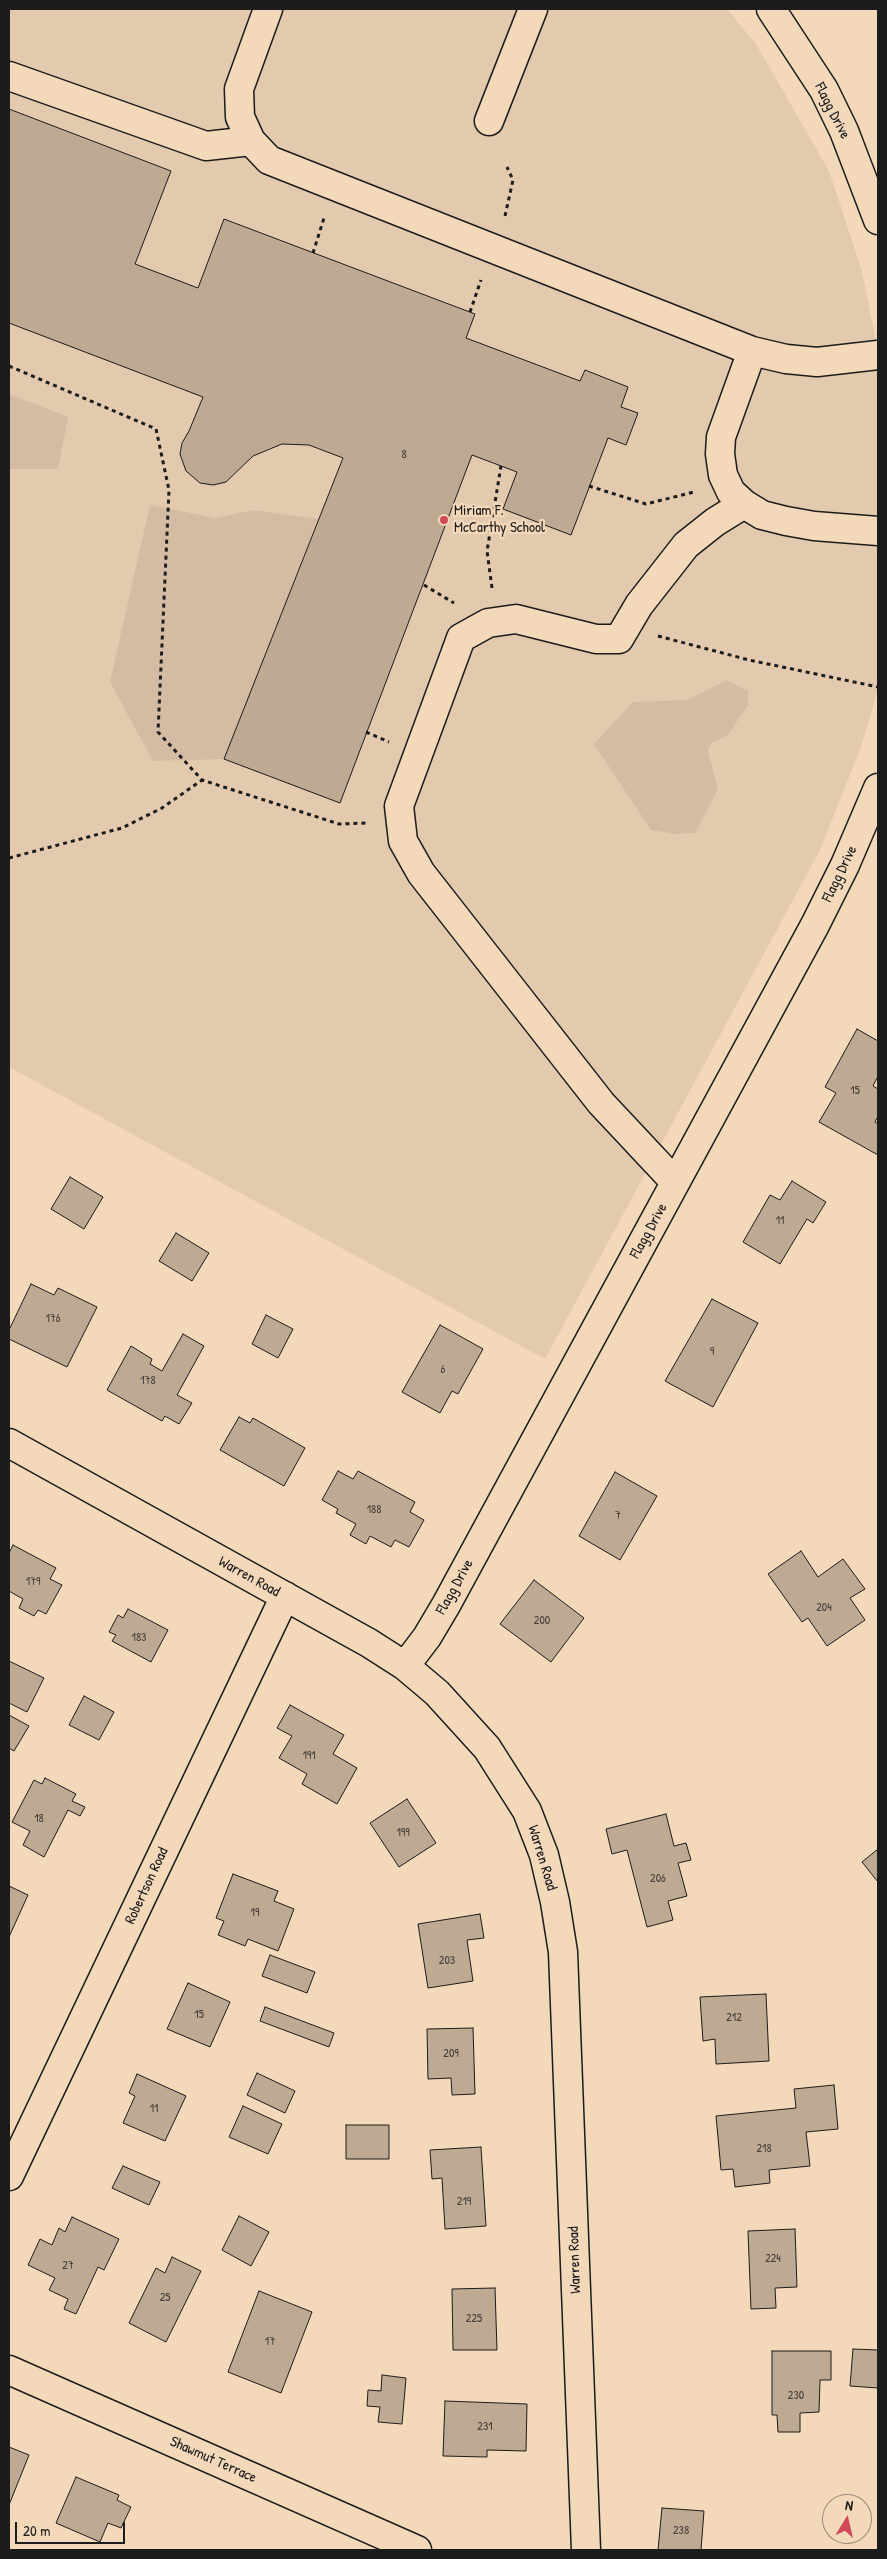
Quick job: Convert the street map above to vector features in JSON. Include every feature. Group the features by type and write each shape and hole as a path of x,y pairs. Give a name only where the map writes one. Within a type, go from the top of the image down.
{"street":[{"path":"268,9 239,89 240,117 251,141 269,160 752,351 786,359 817,362 878,355"},
{"path":"489,121 533,9"},
{"name":"Flagg Drive","path":"776,11 828,98 844,131 878,220"},
{"path":"9,76 206,146 251,141"},
{"path":"752,351 721,437 722,475 731,492 744,504 762,515 814,526 878,531"},
{"path":"675,1182 601,1103 427,880 403,841 399,806 461,638 488,623 516,619 596,639 619,639 639,605 686,545 715,522 744,504"},
{"name":"Flagg Drive","path":"405,1666 427,1637 446,1604 815,924 845,865 878,788"},
{"name":"Warren Road","path":"9,1443 369,1643 405,1666 437,1693 487,1748 527,1811 540,1846 555,1902 563,1952 586,2550"},
{"name":"Robertson Road","path":"9,2176 285,1596"},
{"name":"Shawmut Terrace","path":"9,2370 417,2550"}],"path":[{"path":"505,216 513,180 507,167"},
{"path":"313,253 324,217"},
{"path":"470,312 480,280"},
{"path":"9,366 156,429 168,490 158,732 202,780 339,824 401,822"},
{"path":"498,621 487,551 501,466"},
{"path":"589,486 646,504 699,490"},
{"path":"627,626 683,644 878,687"},
{"path":"9,858 122,828 162,808 202,780"}],"shaded area":[{"name":"Miriam F. McCarthy School","path":"9,9 727,9 756,44 829,171 862,271 878,351 878,689 861,747 820,850 545,1359 9,1067"},
{"path":"9,394 68,417 58,469 9,469"},
{"path":"150,505 216,518 253,510 318,519 224,759 153,761 110,682"},
{"path":"727,680 748,691 748,705 727,736 711,743 708,751 718,789 695,833 675,834 651,830 594,744 633,702 688,700"}],"building":[{"path":"9,109 171,171 135,264 198,288 224,219 475,314 466,338 580,381 585,370 628,387 621,407 638,413 626,445 608,438 571,535 503,509 517,472 472,455 340,803 224,759 343,458 309,445 282,444 253,456 226,482 213,485 200,483 186,471 180,454 182,443 203,397 9,323"},
{"path":"857,1029 878,1041 878,1076 873,1086 878,1089 878,1116 875,1122 878,1124 878,1155 819,1122 836,1093 825,1087"},
{"path":"70,1177 103,1197 84,1229 51,1209"},
{"path":"792,1181 826,1202 813,1223 807,1219 780,1264 743,1242 770,1195 780,1200"},
{"path":"176,1233 209,1253 192,1281 159,1261"},
{"path":"31,1284 54,1295 58,1288 97,1307 67,1367 9,1339 9,1330"},
{"path":"712,1299 758,1323 713,1407 665,1381"},
{"path":"266,1315 293,1329 278,1358 252,1344"},
{"path":"440,1325 483,1349 458,1394 452,1391 440,1413 402,1392"},
{"path":"183,1334 204,1346 177,1395 192,1403 179,1424 165,1416 162,1421 107,1390 131,1346 152,1359 150,1364 162,1371"},
{"path":"239,1417 250,1423 253,1418 305,1448 284,1486 220,1450"},
{"path":"338,1471 353,1479 358,1471 415,1502 410,1512 424,1520 409,1547 395,1540 391,1547 370,1536 366,1544 350,1535 356,1524 336,1513 338,1509 322,1500"},
{"path":"615,1472 657,1496 620,1560 579,1536"},
{"path":"13,1545 56,1568 50,1579 62,1585 46,1614 38,1610 34,1616 19,1608 23,1599 9,1591 9,1553"},
{"path":"801,1551 818,1577 843,1559 865,1589 850,1598 865,1620 827,1646 808,1618 802,1622 768,1574"},
{"path":"534,1580 584,1618 551,1662 500,1624"},
{"path":"128,1609 168,1630 151,1662 112,1641 116,1635 109,1632 118,1615 123,1618"},
{"path":"9,1661 44,1678 27,1712 9,1703"},
{"path":"84,1696 114,1712 99,1740 69,1725"},
{"path":"290,1705 344,1735 333,1754 357,1768 337,1804 302,1784 307,1774 279,1758 292,1736 277,1728"},
{"path":"9,1715 29,1726 14,1751 9,1748"},
{"path":"45,1778 76,1794 72,1801 85,1807 80,1816 68,1810 44,1857 23,1845 30,1831 12,1822 34,1780 42,1784"},
{"path":"407,1799 436,1843 399,1867 370,1823"},
{"path":"666,1814 674,1846 686,1843 691,1860 678,1863 687,1896 668,1901 673,1920 647,1927 627,1850 612,1854 606,1829"},
{"path":"878,1849 878,1882 862,1862"},
{"path":"233,1874 278,1891 274,1901 294,1909 278,1951 248,1939 245,1946 218,1935 224,1921 216,1918"},
{"path":"9,1886 28,1895 9,1937"},
{"path":"480,1914 484,1938 467,1940 473,1981 428,1988 418,1924"},
{"path":"270,1955 315,1972 307,1993 262,1976"},
{"path":"188,1983 230,2002 210,2047 167,2029"},
{"path":"766,1994 769,2061 716,2064 715,2039 703,2041 700,1997"},
{"path":"265,2007 334,2033 329,2047 260,2021"},
{"path":"473,2028 475,2094 452,2095 451,2078 428,2079 427,2029"},
{"path":"257,2073 295,2091 285,2113 247,2095"},
{"path":"137,2074 186,2096 165,2141 123,2123 135,2096 129,2093"},
{"path":"834,2085 838,2129 806,2132 810,2166 769,2170 770,2183 735,2187 733,2169 721,2170 716,2116 796,2108 794,2089"},
{"path":"243,2106 282,2124 268,2154 229,2137"},
{"path":"346,2125 389,2125 389,2159 346,2159"},
{"path":"481,2147 486,2226 445,2229 442,2178 432,2179 430,2150"},
{"path":"123,2166 160,2182 149,2205 112,2188"},
{"path":"239,2216 269,2232 251,2266 222,2250"},
{"path":"72,2217 119,2239 104,2270 98,2267 76,2314 64,2309 68,2299 49,2290 55,2278 28,2265 40,2239 52,2245 59,2228 65,2232"},
{"path":"795,2229 797,2287 775,2288 776,2308 751,2309 748,2231"},
{"path":"172,2257 201,2271 166,2342 129,2323 156,2268 165,2273"},
{"path":"495,2288 497,2350 453,2350 452,2289"},
{"path":"259,2291 312,2312 281,2393 228,2372"},
{"path":"853,2349 878,2350 878,2388 850,2386"},
{"path":"772,2351 831,2351 831,2380 820,2380 819,2412 800,2413 800,2432 778,2432 777,2415 772,2415"},
{"path":"382,2375 406,2378 402,2424 378,2422 380,2407 367,2406 368,2390 381,2391"},
{"path":"445,2401 527,2404 526,2451 487,2450 487,2457 443,2456"},
{"path":"9,2447 29,2455 9,2505"},
{"path":"76,2477 119,2495 117,2500 131,2507 121,2528 108,2523 100,2542 56,2523"},
{"path":"662,2508 704,2511 701,2550 658,2550"}],"place":[{"name":"Miriam F. McCarthy School","path":"444,520"}]}
